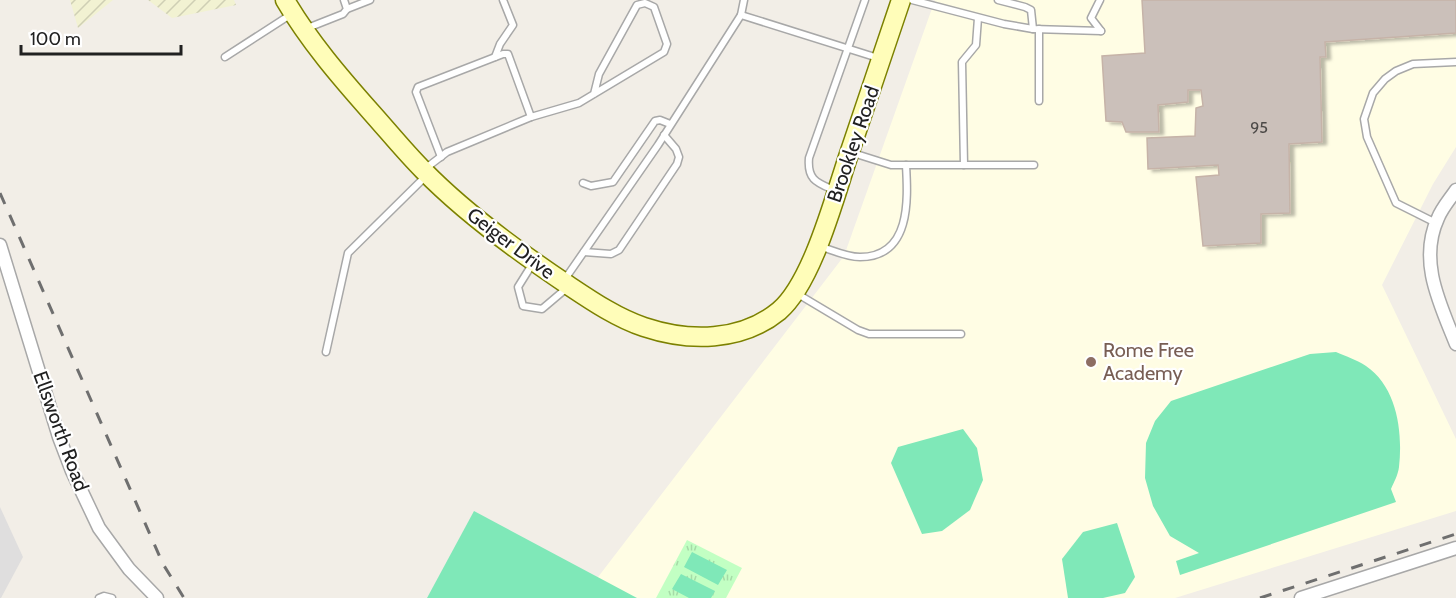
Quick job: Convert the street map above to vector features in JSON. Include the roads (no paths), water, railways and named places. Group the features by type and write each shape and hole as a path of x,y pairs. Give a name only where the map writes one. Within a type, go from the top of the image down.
{"street":[{"name":"Brookley Road","path":"798,289 817,245 901,0"},
{"name":"Geiger Drive","path":"289,6 348,87 425,173 464,208 534,262 625,320 669,333 709,337 736,333 755,326 778,311 798,289"},
{"path":"1456,190 1436,223 1432,242 1431,276 1456,344"},
{"name":"Ellsworth Road","path":"0,245 59,437 72,471 99,528 129,569 157,598"},
{"path":"1301,598 1456,548"}],"lane":[{"path":"344,0 347,9"},
{"path":"305,30 370,0"},
{"path":"495,57 500,44 513,25 503,0"},
{"path":"534,262 518,286 523,306 542,309 566,284 584,252 664,135 741,15 744,0"},
{"path":"836,191 814,180 808,169 809,158 864,0"},
{"path":"912,0 934,3 1004,24 1036,29 1101,31 1091,18 1101,0"},
{"path":"998,0 1031,10 1036,29 1039,101"},
{"path":"326,352 348,253 447,152 531,117 579,103 594,94 664,52 667,44 654,7 645,2 637,4 599,74 594,94"},
{"path":"225,57 289,6"},
{"path":"741,15 881,59"},
{"path":"964,165 962,62 976,45 978,18"},
{"path":"441,157 416,92 418,87 508,54 531,117"},
{"path":"1436,223 1396,203 1367,137 1364,119 1373,93 1396,70 1413,64 1456,62"},
{"path":"583,183 591,186 613,182 655,121 660,120 670,124"},
{"path":"584,252 611,254 619,250 677,164 679,157 676,149 664,135"},
{"path":"850,152 891,165 1034,165"},
{"path":"817,245 860,257 884,250 895,241 903,228 906,215 906,165"},
{"path":"798,289 869,334 961,334"},
{"path":"99,598 104,596 112,598"}],"railway":[{"path":"0,193 163,564 184,598"},
{"path":"1260,598 1456,534"}],"place":[{"name":"Rome Free Academy","path":"1091,362"}]}
